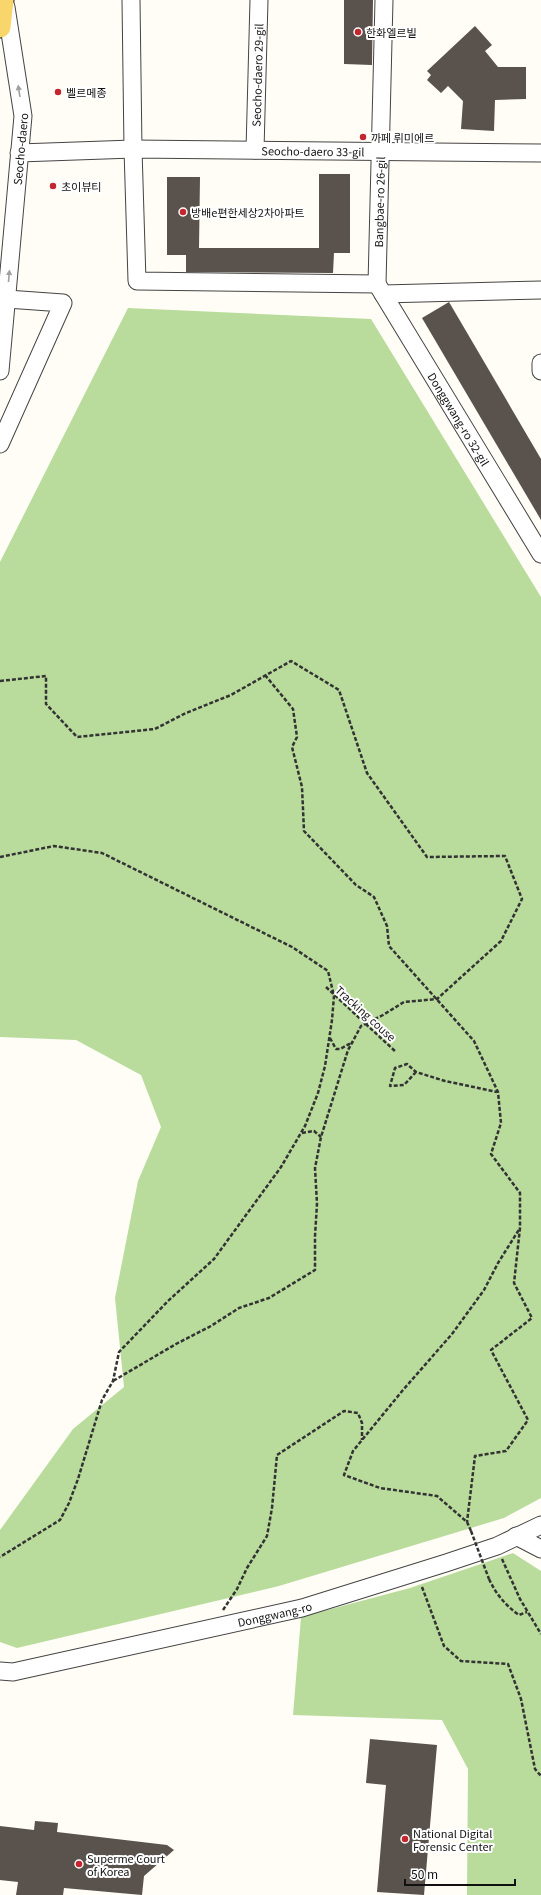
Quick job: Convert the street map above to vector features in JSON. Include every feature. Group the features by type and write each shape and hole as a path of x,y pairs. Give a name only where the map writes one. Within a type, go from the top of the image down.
{"main road":[{"name":"Seocho-daero","path":"0,27 2,0"}],"street":[{"name":"Seocho-daero","path":"0,371 23,116 2,0"},
{"path":"131,0 136,281 380,289 541,290"},
{"name":"Seocho-daero 29-gil","path":"255,150 259,0"},
{"name":"Bangbae-ro 26-gil","path":"380,289 380,151 384,0"},
{"name":"Seocho-daero 33-gil","path":"19,153 133,150 541,153"},
{"name":"Donggwang-ro 32-gil","path":"380,289 541,554"},
{"path":"0,444 63,303 6,299"},
{"path":"541,363 541,371"},
{"name":"Donggwang-ro","path":"0,1671 13,1672 302,1608 497,1546 541,1525"},
{"path":"516,1536 541,1549"}],"path":[{"path":"0,681 46,676 46,704 78,737 155,729 231,695 291,661 339,690 367,774 427,858 505,856 522,899 501,941 437,999 404,1002 362,1026 353,1041 348,1050 321,1137 315,1168 318,1204 315,1236 315,1270 268,1298 239,1308 211,1326 176,1344 113,1381"},
{"path":"264,675 293,709 297,737 292,747 302,787 304,831 356,885 374,897 387,926 389,946 474,1041 498,1092 501,1123 491,1154 520,1193 520,1228 514,1283 532,1318 491,1350 528,1420 506,1451 475,1456 467,1522"},
{"path":"0,857 54,846 102,853 292,947 328,971 334,996 326,1066 318,1093 302,1133 281,1167 214,1259 168,1301 119,1352 113,1381 102,1400 73,1491 60,1520 0,1557"},
{"name":"Tracking couse","path":"326,987 396,1052"},
{"path":"330,1038 336,1049 340,1049 353,1041"},
{"path":"416,1072 404,1085 390,1086 395,1068 407,1064 416,1072 445,1081 498,1092"},
{"path":"302,1133 314,1131 321,1137"},
{"path":"520,1228 498,1263 484,1290 452,1334 403,1390 353,1451 344,1474 380,1488 437,1496 467,1522 489,1579 494,1589 506,1605 519,1615 527,1612"},
{"path":"211,1627 237,1589 247,1568 266,1536 272,1508 276,1455 344,1411 358,1413 362,1423 362,1440"},
{"path":"497,1546 527,1612 541,1634"},
{"path":"416,1572 444,1646 461,1661 508,1664 521,1699 535,1769 541,1776"}],"green space":[{"path":"128,308 371,319 541,597 541,1498 504,1518 279,1586 17,1648 0,1642 0,1530 73,1429 124,1387 115,1298 138,1181 161,1127 141,1075 76,1040 0,1037 0,562"},
{"path":"513,1553 541,1571 541,1895 467,1895 468,1769 442,1720 293,1715 301,1617 410,1588"}],"building":[{"name":"한화엘르빌","path":"344,0 373,0 372,65 344,64"},
{"path":"475,26 492,45 485,51 498,67 526,67 526,99 495,100 494,131 461,129 463,101 448,86 441,93 427,80 431,75 427,71"},
{"name":"방배e편한세상2차아파트","path":"319,174 350,174 350,253 334,253 333,273 186,272 186,255 167,255 167,177 200,177 199,248 319,248"},
{"path":"449,302 541,459 541,520 422,318"},
{"name":"National Digital Forensic Center","path":"370,1739 437,1745 424,1895 377,1892 386,1785 366,1783"},
{"name":"Superme Court of Korea","path":"35,1821 58,1823 57,1832 167,1845 174,1850 144,1876 142,1895 64,1888 63,1895 16,1895 18,1882 0,1880 0,1826 34,1830"}],"place":[{"name":"한화엘르빌","path":"358,32"},
{"name":"벨르메종","path":"58,92"},
{"name":"까페 뤼미에르","path":"363,137"},
{"name":"초이뷰티","path":"53,186"},
{"name":"방배e편한세상2차아파트","path":"183,212"},
{"name":"National Digital Forensic Center","path":"405,1839"},
{"name":"Superme Court of Korea","path":"79,1864"}]}
